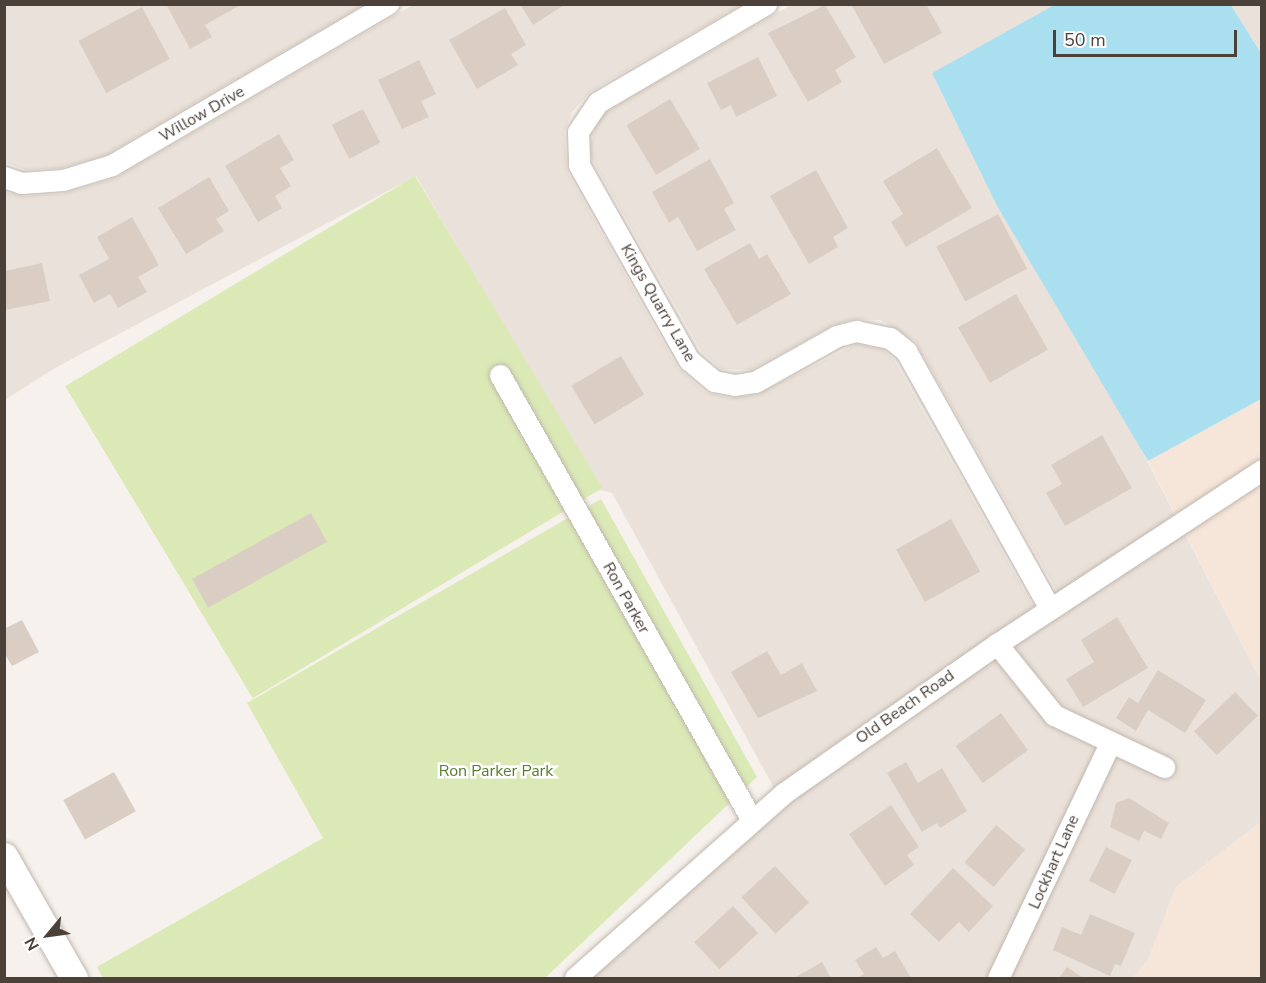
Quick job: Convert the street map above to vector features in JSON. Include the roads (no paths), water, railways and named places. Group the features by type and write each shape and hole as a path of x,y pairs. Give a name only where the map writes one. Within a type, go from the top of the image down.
{"street":[{"name":"Willow Drive","path":"4,177 21,183 63,180 112,165 388,4"},
{"name":"Kings Quarry Lane","path":"766,4 598,102 578,132 579,165 690,360 714,381 735,385 755,382 855,331 890,338 906,351 1050,609"},
{"name":"Ron Parker","path":"500,375 752,820"},
{"name":"Old Beach Road","path":"575,978 752,820 997,644 1262,470"},
{"path":"997,644 1054,715 1109,745 1164,767"},
{"name":"Lockhart Lane","path":"998,978 1109,745"},
{"path":"4,856 74,978"}],"water":[{"path":"1054,5 1231,5 1261,53 1261,399 1148,461 997,206 932,73"}],"park label":[{"name":"Ron Parker Park","path":"496,771"}]}
